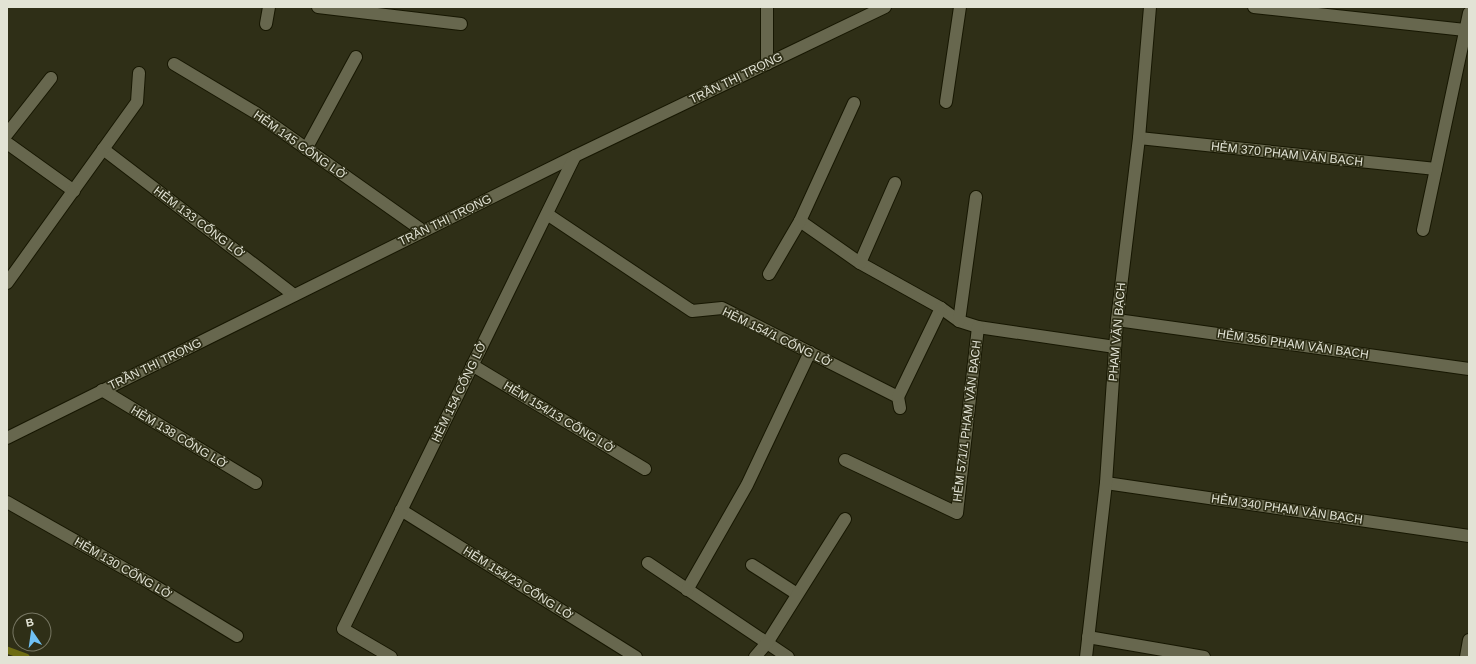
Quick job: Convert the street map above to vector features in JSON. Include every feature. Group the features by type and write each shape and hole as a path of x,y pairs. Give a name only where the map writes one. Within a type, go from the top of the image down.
{"street":[{"path":"266,24 269,7"},
{"path":"318,7 461,24"},
{"path":"767,7 767,64"},
{"name":"TRẦN THỊ TRỌNG","path":"7,438 575,156 885,7"},
{"path":"946,102 960,7"},
{"name":"PHẠM VĂN BẠCH","path":"1086,657 1106,483 1117,320 1139,138 1150,7"},
{"path":"1254,7 1465,30"},
{"path":"1422,230 1469,13"},
{"path":"306,149 356,57"},
{"name":"HẺM 145 CỐNG LỞ","path":"174,64 256,113 423,231"},
{"path":"7,283 137,102 139,74"},
{"path":"7,134 51,78"},
{"path":"769,274 800,221 854,103"},
{"name":"HẺM 370 PHẠM VĂN BẠCH","path":"1139,138 1436,169"},
{"path":"7,143 74,191"},
{"name":"HẺM 133 CỐNG LỞ","path":"103,149 294,295"},
{"name":"HẺM 154 CỐNG LỞ","path":"391,657 343,628 575,156"},
{"path":"860,263 895,183"},
{"path":"959,320 976,197"},
{"name":"HẺM 154/1 CỐNG LỞ","path":"547,214 692,311 722,308 810,352 899,403 941,308"},
{"path":"800,221 860,263 941,308 959,320 978,327 1115,348"},
{"name":"HẺM 356 PHẠM VĂN BẠCH","path":"1117,320 1469,369"},
{"name":"HẺM 571/1 PHẠM VĂN BẠCH","path":"845,460 956,513 978,327"},
{"path":"687,590 747,485 810,352"},
{"name":"HẺM 154/13 CỐNG LỞ","path":"472,365 645,469"},
{"name":"HẺM 138 CỐNG LỞ","path":"102,390 256,483"},
{"name":"HẺM 340 PHẠM VĂN BẠCH","path":"1106,483 1469,536"},
{"name":"HẺM 130 CỐNG LỞ","path":"7,502 150,583 237,636"},
{"name":"HẺM 154/23 CỐNG LỞ","path":"401,510 636,657"},
{"path":"755,657 767,643 845,519"},
{"path":"648,563 788,657"},
{"path":"752,565 797,594"},
{"path":"1088,637 1204,657"},
{"path":"1466,657 1469,640"}],"waterway":[{"path":"7,650 26,657"}]}
